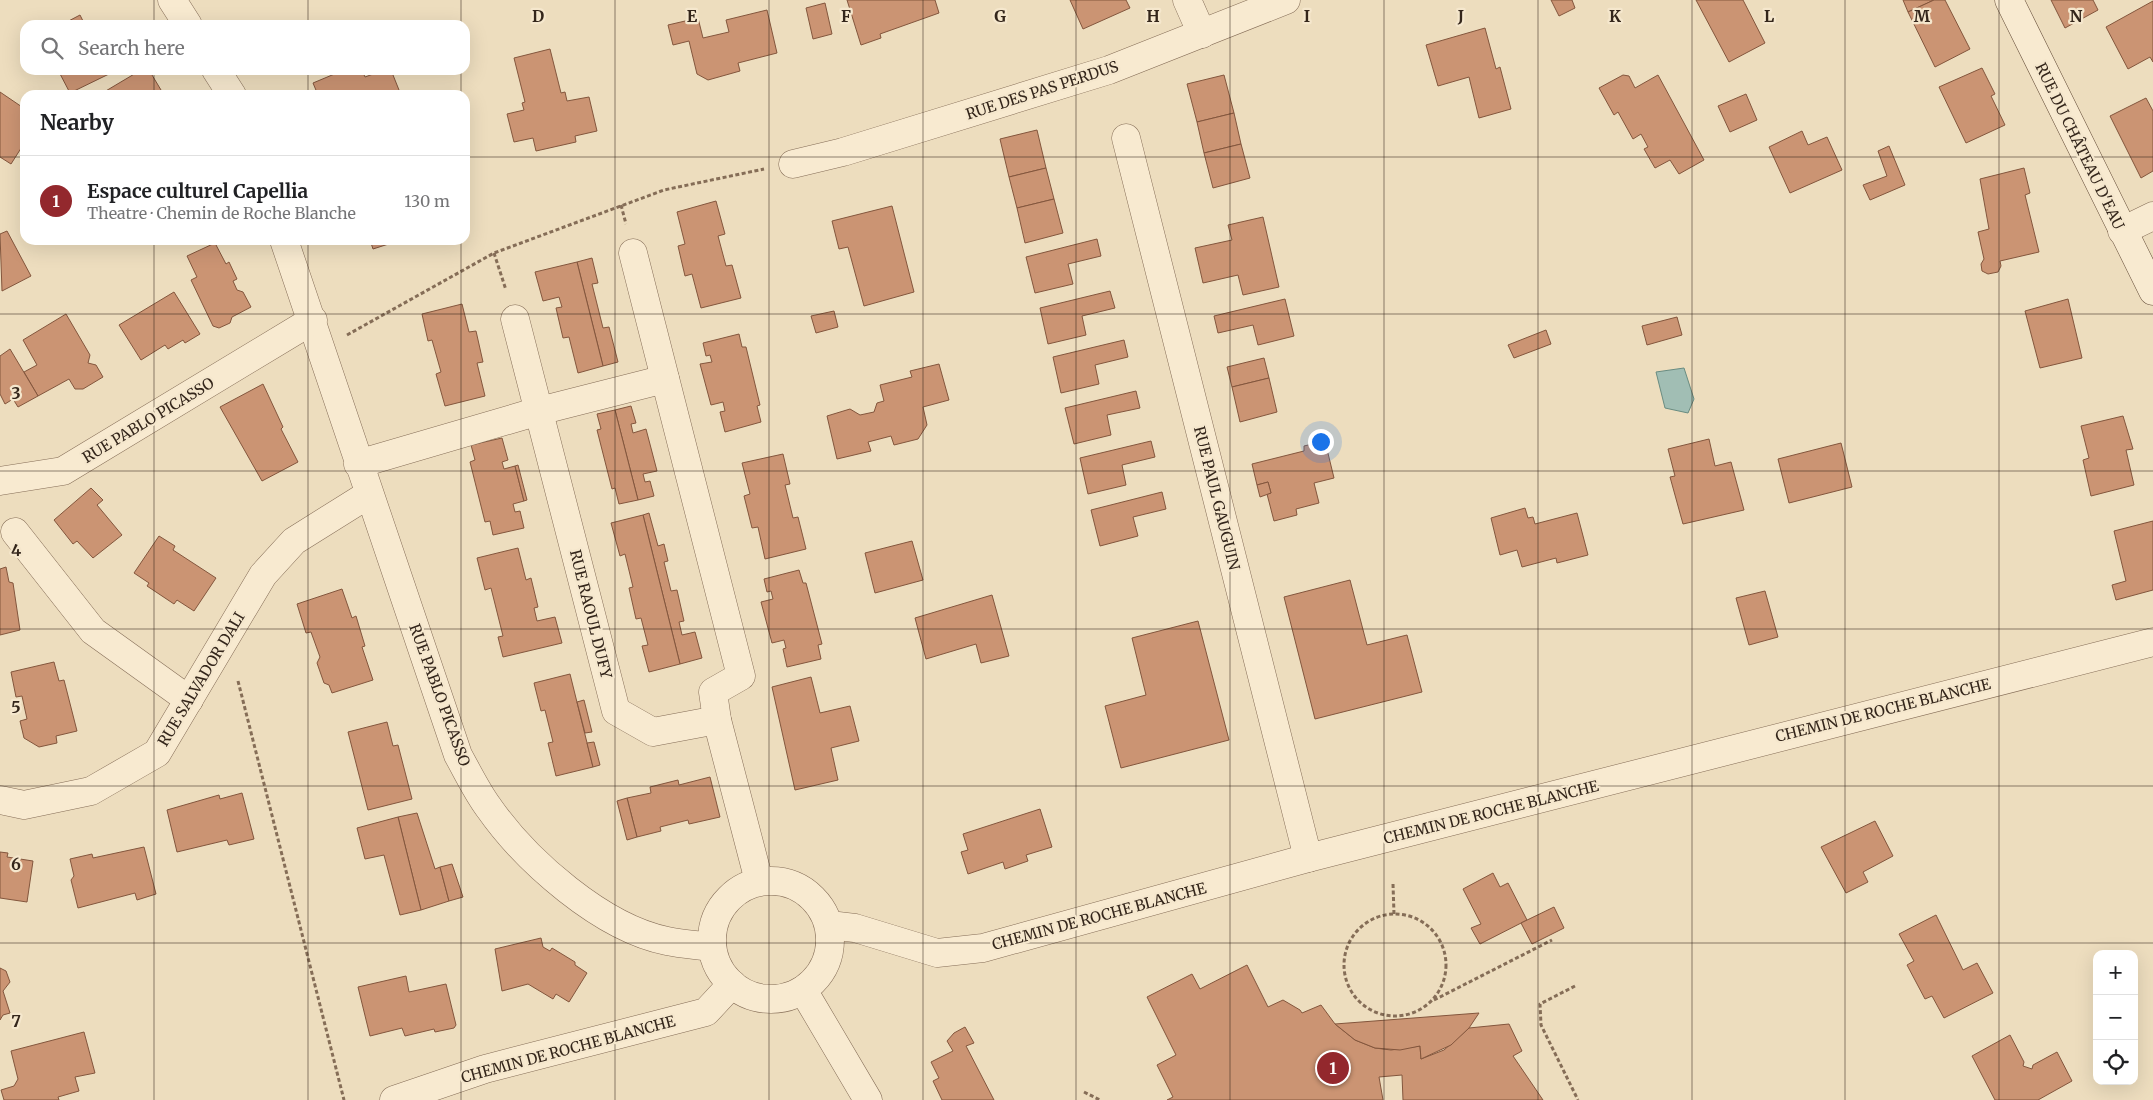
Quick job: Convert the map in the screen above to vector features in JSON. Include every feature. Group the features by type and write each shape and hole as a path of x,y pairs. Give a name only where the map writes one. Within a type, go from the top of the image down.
{"street":[{"path":"172,0 185,20"},
{"path":"1187,0 1202,34"},
{"name":"RUE DES PAS PERDUS","path":"793,164 843,152 1109,70 1286,0"},
{"name":"RUE DU CHÂTEAU D'EAU","path":"2009,0 2153,291"},
{"path":"219,75 229,90"},
{"name":"RUE PAUL GAUGUIN","path":"1126,138 1308,858"},
{"path":"2122,231 2153,216"},
{"name":"RUE PABLO PICASSO","path":"286,245 313,320 358,464 458,755 488,807 519,847 548,873 570,892 618,923 665,941 712,947"},
{"path":"634,253 741,676 713,692 717,720 759,881"},
{"name":"RUE RAOUL DUFY","path":"515,319 616,711 653,732 717,720"},
{"name":"RUE PABLO PICASSO","path":"0,481 63,471 313,320"},
{"path":"358,464 539,411 665,379"},
{"name":"RUE SALVADOR DALI","path":"0,800 24,805 90,791 157,753 263,575 294,541 369,494"},
{"path":"15,532 93,631 189,700"},
{"name":"CHEMIN DE ROCHE BLANCHE","path":"829,925 855,928 938,953 983,948 1308,858 2153,642"},
{"path":"777,880 795,885 810,894 822,908 829,925 831,944 827,962 817,978 804,990 786,998 766,999 748,994 732,984 722,973 712,947 713,930 718,913 728,898 742,888 759,881 777,880"},
{"name":"CHEMIN DE ROCHE BLANCHE","path":"394,1100 485,1068 706,1012 732,984"},
{"path":"804,990 857,1095"}],"path":[{"path":"321,350 494,253 664,190 793,164"},
{"path":"494,253 515,319"},
{"path":"226,637 344,1100"},
{"path":"1392,884 1394,914"},
{"path":"1434,1000 1443,985 1447,968 1443,946 1429,926 1406,915 1394,914 1370,920 1351,938 1344,962 1349,987 1355,998 1365,1007 1389,1016 1402,1016 1414,1013 1434,1000 1552,940"},
{"path":"1575,986 1540,1004 1542,1025 1578,1100"},
{"path":"1084,1092 1100,1100"}],"water":[{"path":"1684,368 1694,399 1688,413 1665,408 1656,372"}],"building":[{"path":"847,0 935,0 939,13 880,34 881,38 861,45"},
{"path":"1070,0 1126,0 1130,8 1083,29"},
{"path":"1551,0 1572,0 1575,8 1559,16"},
{"path":"1696,0 1743,0 1765,43 1729,62"},
{"path":"1903,0 1934,0 1908,12"},
{"path":"1934,0 1945,0 1970,49 1935,67 1908,12"},
{"path":"2051,0 2093,0 2098,10 2065,28"},
{"path":"2153,1 2153,62 2150,57 2128,69 2106,27"},
{"path":"825,3 832,34 813,39 806,8"},
{"path":"767,10 777,53 738,63 740,71 708,80 697,74 689,41 673,45 668,25 698,18 703,38 729,32 726,20"},
{"path":"80,15 82,20 70,20"},
{"path":"1485,28 1496,69 1500,67 1511,109 1479,118 1469,77 1438,86 1426,45"},
{"path":"550,49 561,93 565,92 567,101 589,97 597,131 575,136 576,142 536,151 533,138 514,142 507,114 524,110 522,103 525,102 514,58"},
{"path":"1982,68 1995,94 1991,96 2005,125 1966,143 1939,87"},
{"path":"61,75 107,75 76,90 68,90"},
{"path":"133,75 152,75 161,90 107,90"},
{"path":"332,75 364,75 365,77 370,75 393,75 399,90 316,90 313,83"},
{"path":"1224,75 1234,113 1197,122 1187,84"},
{"path":"1623,75 1629,76 1635,88 1658,75 1704,160 1679,174 1670,160 1655,168 1644,149 1648,147 1641,134 1633,139 1618,112 1614,115 1599,88"},
{"path":"0,92 20,106 20,150 11,164 0,157"},
{"path":"1746,94 1757,120 1730,132 1718,106"},
{"path":"2146,98 2153,111 2153,171 2141,178 2110,116"},
{"path":"1234,113 1241,144 1204,153 1197,122"},
{"path":"1037,130 1046,168 1009,177 1000,139"},
{"path":"1802,131 1808,145 1827,137 1842,170 1790,193 1769,147"},
{"path":"1241,144 1250,178 1213,188 1204,153"},
{"path":"1889,146 1905,185 1870,200 1863,185 1887,176 1878,151"},
{"path":"1046,168 1054,199 1017,208 1009,177"},
{"path":"2024,168 2030,193 2025,195 2039,252 2000,261 2001,266 1998,272 1988,274 1982,271 1981,264 1984,259 1978,232 1989,229 1980,179"},
{"path":"1054,199 1063,233 1025,243 1017,208"},
{"path":"716,201 725,234 718,236 726,266 732,265 741,298 701,308 692,274 685,276 678,246 685,244 677,212"},
{"path":"892,206 914,292 864,306 848,247 839,249 832,221"},
{"path":"1263,217 1279,287 1243,295 1238,275 1203,283 1195,248 1232,240 1228,225"},
{"path":"7,231 31,276 2,291 0,234"},
{"path":"1097,239 1101,256 1068,264 1073,284 1035,293 1026,257"},
{"path":"211,245 216,245 226,264 229,262 237,279 233,281 237,290 243,292 251,307 232,317 230,323 219,328 213,326 191,280 197,277 187,256"},
{"path":"372,245 385,245 373,249"},
{"path":"592,258 598,283 592,284 603,328 609,327 618,362 603,366 577,262"},
{"path":"577,262 603,366 578,373 569,337 563,338 556,308 562,307 559,297 543,301 535,272"},
{"path":"1110,291 1115,308 1082,316 1086,335 1048,344 1040,308"},
{"path":"174,292 200,334 185,343 183,340 168,349 165,345 141,360 119,325"},
{"path":"1285,299 1294,336 1258,345 1253,325 1218,333 1214,316"},
{"path":"2068,299 2082,358 2040,368 2025,311"},
{"path":"462,304 469,332 476,331 483,362 477,363 485,396 445,406 436,374 441,372 432,340 428,341 422,314"},
{"path":"834,311 838,327 816,333 811,316"},
{"path":"66,314 90,355 88,363 96,365 103,377 83,389 75,389 69,379 38,396 24,372 37,365 23,340"},
{"path":"1677,317 1682,335 1647,345 1642,326"},
{"path":"1546,330 1551,344 1514,358 1508,345"},
{"path":"739,334 742,347 746,347 760,405 757,406 761,422 725,432 720,412 725,411 723,402 711,405 700,364 712,362 710,355 706,356 703,343"},
{"path":"1124,340 1128,357 1095,365 1099,384 1061,393 1053,357"},
{"path":"10,349 38,396 18,407 13,399 5,404 0,394 0,356"},
{"path":"1264,358 1269,378 1232,387 1227,367"},
{"path":"939,364 949,400 923,407 927,425 918,439 894,445 891,436 868,442 871,451 837,459 827,416 850,409 860,415 874,412 877,403 884,401 880,385 912,377 910,371"},
{"path":"1269,378 1277,412 1240,422 1232,387"},
{"path":"263,384 283,427 281,429 298,462 262,481 220,407"},
{"path":"1136,391 1140,408 1107,415 1111,435 1074,444 1065,408"},
{"path":"631,406 636,423 631,424 633,433 646,429 657,471 643,474 645,482 650,481 654,496 638,500 615,410"},
{"path":"615,410 638,500 619,504 615,488 612,489 597,430 601,429 597,414"},
{"path":"2123,416 2133,449 2126,450 2134,485 2091,496 2083,460 2089,458 2081,426"},
{"path":"502,438 508,460 502,462 504,469 515,466 524,501 513,504 515,512 520,511 524,528 493,535 490,521 485,522 470,462 475,460 471,445"},
{"path":"1709,439 1715,466 1731,462 1744,510 1683,524 1670,477 1675,476 1668,449"},
{"path":"1151,441 1155,457 1122,465 1126,485 1088,494 1080,458"},
{"path":"1325,441 1334,478 1314,483 1319,503 1296,509 1297,515 1274,521 1267,494 1271,493 1268,482 1257,485 1252,464 1304,451 1304,446"},
{"path":"1841,443 1852,487 1789,503 1778,459"},
{"path":"783,454 790,484 785,485 793,518 798,517 806,549 765,559 758,527 752,528 744,496 750,494 742,463"},
{"path":"518,465 527,500 524,501 515,466"},
{"path":"1268,482 1271,493 1260,497 1257,485"},
{"path":"91,488 103,500 97,505 122,535 93,558 77,541 73,544 54,520"},
{"path":"1162,492 1166,509 1133,517 1138,536 1100,546 1091,510"},
{"path":"1525,508 1528,518 1533,517 1535,524 1577,513 1588,555 1557,563 1556,558 1522,567 1517,550 1500,555 1491,518"},
{"path":"649,513 658,546 664,544 668,561 664,562 671,591 677,590 684,621 679,622 682,635 695,632 702,658 680,664 643,515"},
{"path":"643,515 680,664 649,672 642,646 648,645 641,618 636,619 629,588 633,587 625,554 620,556 611,523"},
{"path":"2153,521 2153,590 2116,600 2112,585 2126,581 2114,531"},
{"path":"159,536 175,546 173,550 216,578 194,611 177,600 174,604 147,586 149,583 134,573"},
{"path":"912,541 923,580 875,593 865,553"},
{"path":"518,548 526,580 531,578 538,607 534,608 537,621 555,617 562,643 503,657 498,637 503,636 491,588 485,590 477,558"},
{"path":"6,567 9,582 13,583 20,630 0,635 0,569"},
{"path":"799,570 803,583 806,583 822,644 818,645 821,659 787,667 783,649 786,648 784,640 772,643 761,602 773,599 771,591 767,592 764,579"},
{"path":"1350,580 1367,645 1407,635 1422,692 1315,719 1284,597"},
{"path":"342,589 352,618 356,616 365,646 362,647 373,680 332,693 329,685 324,683 317,663 320,657 311,632 306,633 297,604"},
{"path":"1765,591 1778,637 1749,645 1736,598"},
{"path":"992,595 1009,656 981,663 976,644 926,659 915,618"},
{"path":"1198,621 1229,740 1121,768 1105,706 1146,695 1132,638"},
{"path":"54,662 59,681 64,680 77,731 56,736 57,743 39,747 24,738 20,721 27,719 22,696 16,697 11,672"},
{"path":"570,674 593,767 556,776 548,743 553,742 545,710 541,711 534,683"},
{"path":"811,677 820,713 850,706 859,741 831,748 838,780 795,790 772,687"},
{"path":"584,700 592,732 585,733 577,702"},
{"path":"387,722 393,746 398,745 412,799 368,810 348,732"},
{"path":"594,742 600,765 593,767 587,743"},
{"path":"710,777 720,817 689,824 688,820 660,827 661,831 637,837 627,798 651,793 650,787 678,780 679,785"},
{"path":"242,793 254,839 229,845 227,840 177,852 167,810 219,795 220,799"},
{"path":"627,798 637,837 627,840 617,801"},
{"path":"1040,809 1052,847 1026,855 1028,861 1005,869 1003,862 968,874 961,852 968,850 963,834"},
{"path":"417,813 435,869 440,867 449,901 421,910 398,817"},
{"path":"398,817 421,910 400,915 384,855 365,859 357,828"},
{"path":"1875,821 1893,856 1863,872 1868,882 1846,893 1821,847"},
{"path":"144,847 156,894 137,900 135,893 78,908 71,880 74,876 70,859 92,854 93,858"},
{"path":"0,852 8,853 7,857 33,861 27,902 0,898"},
{"path":"452,864 463,897 449,901 440,867"},
{"path":"1493,873 1500,887 1508,883 1527,920 1480,944 1471,928 1481,924 1463,889"},
{"path":"1554,907 1564,928 1532,944 1521,923"},
{"path":"1936,915 1963,970 1977,963 1993,993 1944,1018 1932,996 1925,999 1907,965 1914,961 1899,934"},
{"path":"541,938 543,947 550,951 552,948 575,962 575,965 587,973 569,1002 556,994 553,999 528,984 502,991 495,949"},
{"path":"1247,965 1268,1007 1283,1000 1302,1013 1321,1005 1335,1024 1355,1040 1375,1048 1391,1050 1420,1046 1421,1059 1444,1050 1469,1028 1509,1024 1522,1051 1513,1056 1543,1100 1403,1100 1402,1075 1379,1077 1383,1100 1167,1100 1173,1097 1157,1065 1176,1055 1147,997 1192,974 1200,989"},
{"path":"0,968 6,971 10,982 3,991 10,1013 3,1015 0,1020"},
{"path":"406,976 409,992 446,984 456,1025 454,1028 435,1032 434,1029 405,1036 402,1028 370,1036 358,987"},
{"path":"1479,1013 1469,1028 1451,1045 1421,1059 1420,1046 1400,1050 1375,1048 1355,1040 1335,1024"},
{"path":"965,1027 974,1043 966,1046 994,1100 942,1100 933,1081 939,1078 931,1062 953,1051 947,1041 954,1033"},
{"path":"84,1032 95,1073 75,1077 79,1091 58,1097 59,1100 4,1100 1,1090 14,1086 18,1079 11,1051"},
{"path":"2010,1035 2024,1062 2023,1066 2032,1069 2033,1065 2057,1052 2072,1081 2038,1100 1995,1100 1972,1056"}],"place":[{"name":"Espace culturel Capellia","path":"1333,1068"}]}
